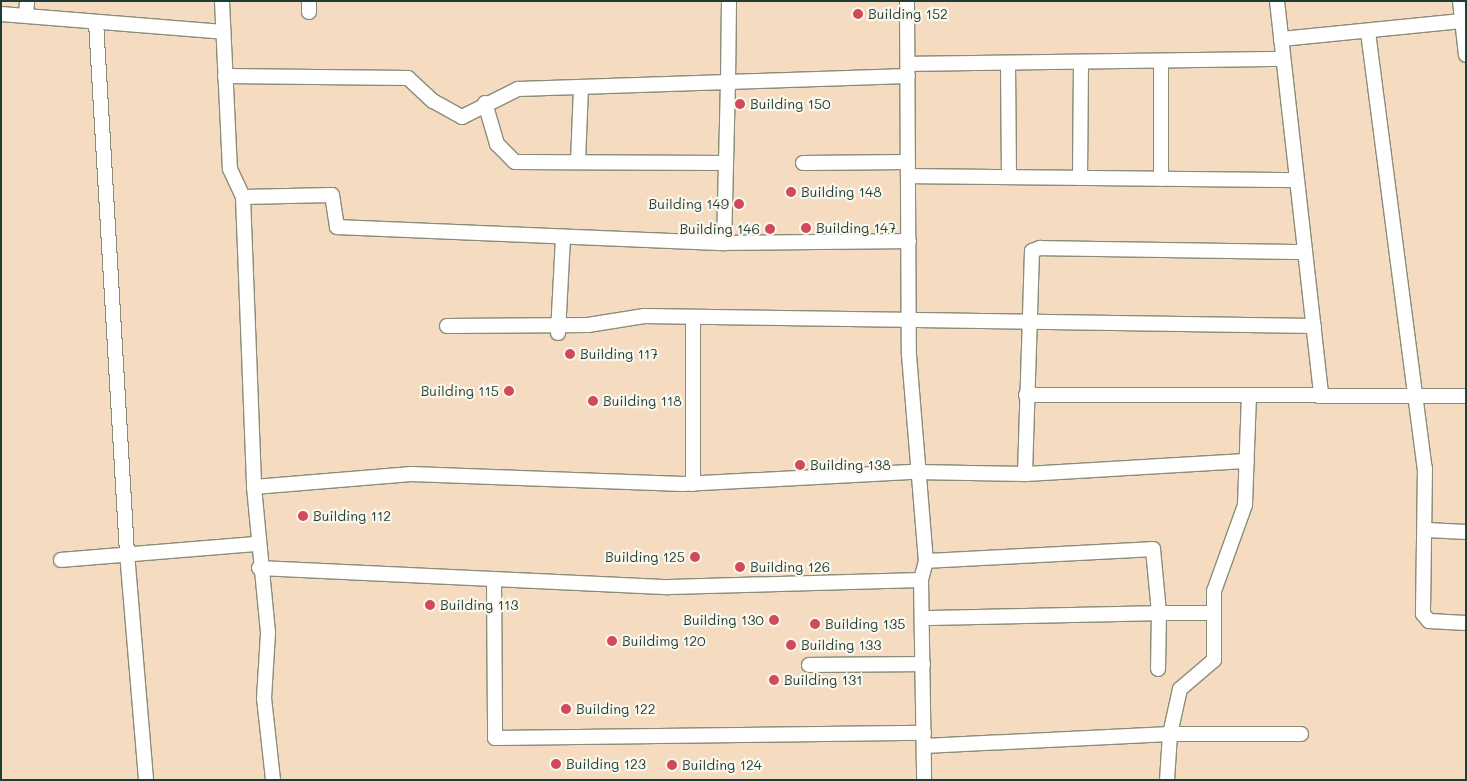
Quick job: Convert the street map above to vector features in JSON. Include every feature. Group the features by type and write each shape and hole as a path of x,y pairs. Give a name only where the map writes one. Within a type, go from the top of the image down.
{"street":[{"path":"26,16 27,1"},
{"path":"222,1 230,169 243,197 257,544 268,633 264,698 273,780"},
{"path":"724,243 729,1"},
{"path":"907,1 909,318 915,472 926,560 921,580 925,618 923,664 924,780"},
{"path":"1277,1 1282,60 1321,396"},
{"path":"1460,1 1466,55"},
{"path":"1,14 223,32"},
{"path":"1281,39 1368,32 1462,21"},
{"path":"96,22 127,553 146,780"},
{"path":"1368,32 1425,468 1427,530 1424,617 1466,623"},
{"path":"225,76 408,78 433,101 462,117 485,103 518,89 728,82 1008,63 1282,60"},
{"path":"1161,61 1161,179"},
{"path":"1080,178 1081,62"},
{"path":"1008,63 1009,177"},
{"path":"578,162 580,87"},
{"path":"485,103 497,144 516,162 726,163"},
{"path":"803,164 908,169 1009,177 1296,180"},
{"path":"243,197 332,195 337,227 562,239 724,243 909,241"},
{"path":"558,330 562,239"},
{"path":"1025,474 1028,261 1036,249 1305,252"},
{"path":"447,326 558,330 644,316 909,318 1314,326"},
{"path":"693,317 693,484"},
{"path":"1026,395 1466,396"},
{"path":"1167,780 1170,734 1180,690 1214,660 1212,613 1214,591 1245,505 1249,395"},
{"path":"254,487 411,474 693,484 915,472 1025,474 1246,461"},
{"path":"1427,530 1466,532"},
{"path":"61,560 127,553 257,544"},
{"path":"926,560 1153,549 1159,612 1158,669"},
{"path":"259,568 668,587 921,580"},
{"path":"494,579 496,738 924,739 1170,734 1301,734"},
{"path":"925,618 1159,612 1212,613"},
{"path":"809,665 923,664"}],"place":[{"name":"Building 152","path":"858,14"},
{"name":"Building 150","path":"740,104"},
{"name":"Building 148","path":"791,192"},
{"name":"Building 149","path":"739,204"},
{"name":"Building 147","path":"806,228"},
{"name":"Building 146","path":"770,229"},
{"name":"Building 117","path":"570,354"},
{"name":"Building 115","path":"509,391"},
{"name":"Building 118","path":"593,401"},
{"name":"Building 138","path":"800,465"},
{"name":"Building 112","path":"303,516"},
{"name":"Building 125","path":"695,557"},
{"name":"Building 126","path":"740,567"},
{"name":"Building 113","path":"430,605"},
{"name":"Building 130","path":"774,620"},
{"name":"Building 135","path":"815,624"},
{"name":"Buildimg 120","path":"612,641"},
{"name":"Building 133","path":"791,645"},
{"name":"Building 131","path":"774,680"},
{"name":"Building 122","path":"566,709"},
{"name":"Building 123","path":"556,764"},
{"name":"Building 124","path":"672,765"}]}
